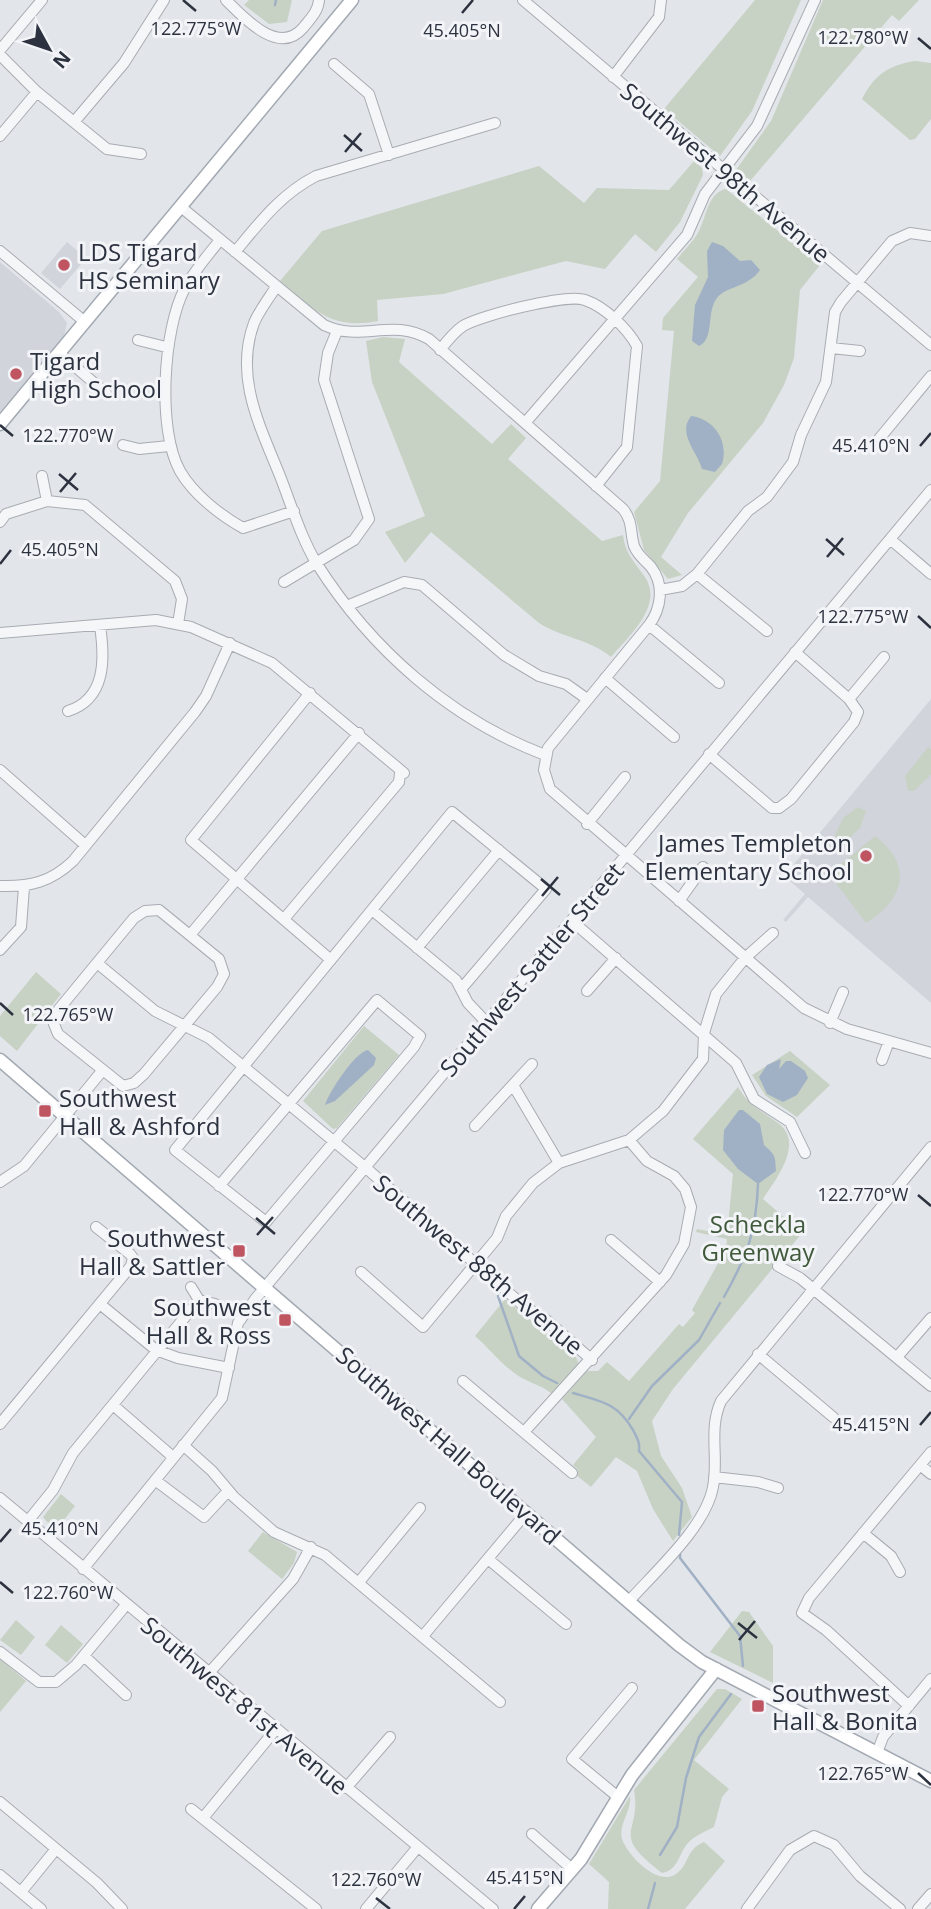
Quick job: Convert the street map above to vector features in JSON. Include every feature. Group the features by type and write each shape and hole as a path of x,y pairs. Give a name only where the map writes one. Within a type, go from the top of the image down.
{"main road":[{"path":"0,424 352,0"},
{"name":"Southwest Hall Boulevard","path":"0,1060 679,1645 716,1669 931,1781"},
{"path":"538,1909 572,1869 618,1797 716,1669"}],"street":[{"path":"42,0 0,52 37,92 110,150 141,154"},
{"path":"74,122 124,63 164,0"},
{"path":"226,0 267,36 283,40 298,34 316,12 319,0"},
{"name":"Southwest 98th Avenue","path":"523,0 931,344"},
{"path":"613,77 659,18 661,0"},
{"path":"525,423 687,235 705,194 757,126 815,0"},
{"path":"334,64 369,94 389,155"},
{"path":"0,136 37,92"},
{"path":"234,252 276,202 316,176 495,123"},
{"path":"181,207 318,322 337,331 356,333 401,328 422,335 525,423 629,518 635,547 653,570 660,590 658,610 649,625 587,699 545,755 545,777 551,789 587,824 796,1002 830,1023 931,1053"},
{"path":"660,590 682,586 696,574 748,511 766,497 793,462 801,435 826,382 835,312 857,283 892,241 910,233 931,236"},
{"path":"220,240 185,289 166,348 169,446 181,472 196,491 226,519 243,528 294,510"},
{"path":"0,251 85,323"},
{"path":"276,287 255,321 246,350 246,379 257,419 316,562 364,627 454,709 514,744 545,755"},
{"path":"440,349 455,332 473,321 558,299 585,300 614,319 636,346 629,439 624,454 596,486"},
{"path":"284,582 354,540 369,519 324,380 328,353 337,331"},
{"path":"138,340 166,348"},
{"path":"831,348 860,351"},
{"path":"59,354 106,393"},
{"path":"874,445 931,376"},
{"path":"123,445 139,449 169,446"},
{"path":"42,477 47,501"},
{"name":"Southwest Sattler Street","path":"83,1569 222,1398 238,1323 265,1288 931,490"},
{"path":"0,522 6,514 47,501 85,505 175,581 182,599 178,624"},
{"path":"890,539 931,574"},
{"path":"696,574 767,631"},
{"path":"349,605 404,582 422,585 504,655 539,676 566,684 587,699"},
{"path":"0,632 156,620 178,624 265,658 395,764 402,773 399,782 284,919"},
{"path":"649,625 719,683"},
{"path":"68,711 82,707 98,684 104,663 100,626"},
{"path":"0,886 36,885 60,873 206,696 230,643"},
{"path":"709,754 772,808 787,803 854,722 858,712 849,699 795,652"},
{"path":"849,699 884,657"},
{"path":"605,678 674,737"},
{"path":"310,693 191,840 331,960"},
{"path":"190,935 359,733"},
{"path":"0,771 85,844"},
{"path":"587,824 625,777"},
{"path":"219,1186 377,1000 420,1036 266,1222 219,1186 175,1150 452,812 546,889 462,988"},
{"path":"417,948 499,850"},
{"path":"679,901 703,867"},
{"path":"0,950 21,927 24,887"},
{"path":"159,910 219,959 224,974 185,1026 134,1083 123,1086 58,1034 54,1024 59,1009 97,963 134,918 145,911 159,910"},
{"path":"372,911 462,988 468,1003 487,1023"},
{"path":"572,921 737,1063 754,1099 790,1122 804,1153"},
{"path":"361,1272 423,1327 498,1238 506,1216 519,1198 559,1163 629,1140 663,1111 691,1078 705,1053 704,1033 716,994 745,958 773,933"},
{"path":"587,991 616,958"},
{"name":"Southwest 88th Avenue","path":"97,963 155,1011 209,1038 592,1360"},
{"path":"830,1023 843,992"},
{"path":"882,1060 889,1041"},
{"path":"475,1126 532,1064"},
{"path":"0,1182 23,1166 102,1071"},
{"path":"513,1085 559,1163"},
{"path":"524,1432 660,1282 684,1244 691,1207 685,1189 674,1176 647,1161 629,1140"},
{"path":"629,1601 696,1524 708,1504 715,1477 712,1430 717,1411 758,1354 927,1160 931,1147"},
{"path":"0,1424 133,1262 130,1254 96,1227"},
{"path":"611,1240 660,1282"},
{"path":"778,1266 813,1289 931,1386"},
{"path":"191,1287 199,1300 215,1304"},
{"path":"28,1521 53,1490 73,1453 199,1300"},
{"path":"100,1304 156,1350 177,1358 229,1368"},
{"path":"897,1357 931,1318"},
{"path":"758,1354 833,1417"},
{"path":"463,1381 572,1473"},
{"path":"113,1405 173,1458"},
{"path":"183,1445 212,1471 228,1491 281,1536 311,1547 359,1582 500,1702"},
{"path":"909,1706 826,1630 802,1613 809,1598 931,1452"},
{"path":"920,1465 931,1474"},
{"path":"715,1477 758,1482 778,1488"},
{"path":"155,1480 204,1517 228,1491"},
{"name":"Southwest 81st Avenue","path":"0,1498 416,1848 493,1909"},
{"path":"359,1582 420,1508"},
{"path":"423,1636 527,1513"},
{"path":"863,1533 891,1556 900,1572"},
{"path":"208,1674 293,1579 311,1547"},
{"path":"488,1559 566,1624"},
{"path":"0,1652 35,1679 47,1683 61,1679 84,1656 126,1605"},
{"path":"84,1656 126,1695"},
{"path":"877,1753 883,1737 931,1679"},
{"path":"618,1797 572,1759 632,1688"},
{"path":"203,1818 276,1730"},
{"path":"346,1788 390,1737"},
{"path":"0,1802 57,1849 122,1909"},
{"path":"191,1809 316,1909"},
{"path":"532,1834 572,1869"},
{"path":"747,1909 790,1850 814,1836 840,1850 860,1876 900,1909"},
{"path":"366,1909 416,1848"},
{"path":"21,1892 57,1849"},
{"path":"0,1875 41,1909"},
{"path":"918,1909 931,1894"}],"shaded area":[{"name":"LDS Tigard HS Seminary","path":"67,242 86,258 60,289 41,273"},
{"name":"Tigard High School","path":"0,262 59,312 67,323 64,336 0,412"},
{"name":"James Templeton Elementary School","path":"931,699 931,1003 808,897 786,922 783,920 805,894 784,876"}],"green space":[{"path":"249,0 292,0 287,22 269,24 244,5"},
{"path":"755,0 801,0 752,111 720,156 664,109"},
{"path":"823,0 919,0 899,21 892,15 750,181 736,170 771,121"},
{"path":"915,61 931,63 931,119 915,139 910,140 862,99 883,72"},
{"path":"694,161 702,168 703,175 680,222 656,252 635,234 605,269 566,261 443,294 377,300 378,321 361,323 347,323 324,315 280,281 322,231 539,166 584,203 597,188 669,190"},
{"path":"726,189 820,265 800,290 794,358 784,385 763,423 688,513 661,557 682,575 668,579 644,550 634,512 660,481 674,331 662,330 663,318 698,277 677,259 699,231 711,200"},
{"path":"383,337 405,339 399,362 492,444 511,424 526,438 508,459 602,541 623,535 627,551 649,584 650,596 648,607 636,629 611,657 594,646 539,623 431,532 405,563 385,532 425,516 372,382 366,341"},
{"path":"928,747 931,749 931,775 914,791 908,791 905,776"},
{"path":"858,807 866,811 860,828 847,840 837,840 835,835 843,818"},
{"path":"875,836 895,859 899,882 889,904 866,923 829,874"},
{"path":"36,972 61,994 17,1051 0,1036 0,1016"},
{"path":"364,1026 399,1055 337,1128 333,1129 303,1101"},
{"path":"790,1051 830,1085 797,1117 766,1096 752,1075"},
{"name":"Scheckla Greenway","path":"738,1087 751,1104 786,1131 789,1151 786,1161 763,1199 802,1233 673,1389 652,1421 661,1456 682,1488 692,1517 673,1541 653,1509 637,1471 616,1457 591,1487 575,1474 578,1470 573,1465 596,1437 562,1399 587,1371 598,1371 607,1362 629,1381 679,1324 683,1327 695,1313 692,1310 726,1249 727,1239 696,1232 697,1229 727,1235 733,1174 693,1139"},
{"path":"505,1299 576,1357 579,1365 552,1394 511,1371 475,1336"},
{"path":"61,1494 75,1506 55,1531 43,1517"},
{"path":"263,1532 297,1552 294,1563 282,1579 248,1551"},
{"path":"742,1611 749,1612 773,1646 773,1683 710,1652"},
{"path":"16,1620 35,1637 21,1655 0,1640"},
{"path":"61,1625 83,1644 67,1663 45,1645"},
{"path":"0,1659 26,1681 0,1712"},
{"path":"717,1689 725,1689 742,1699 694,1760 729,1789 722,1797 714,1827 691,1840 672,1869 662,1873 636,1849 632,1840 634,1790"},
{"path":"630,1796 622,1839 644,1868 661,1876 676,1874 684,1866 690,1853 704,1842 725,1861 685,1909 608,1909 609,1882 589,1864"}],"water":[{"path":"712,242 723,246 740,261 751,260 760,270 749,281 719,296 713,307 707,338 699,346 692,341 695,305 708,277 707,251"},
{"path":"691,416 707,422 722,440 724,456 722,464 715,472 702,469 689,442 686,429"},
{"path":"368,1050 376,1058 374,1065 335,1101 325,1105 350,1065"},
{"path":"781,1059 779,1069 786,1061 791,1061 805,1071 808,1078 797,1095 783,1102 767,1094 759,1077 767,1065"},
{"path":"739,1110 743,1110 760,1124 764,1145 775,1159 776,1171 758,1184 738,1169 723,1150 724,1130"}],"waterway":[{"path":"275,5 276,0"},
{"path":"724,1297 739,1268 753,1230 758,1184"},
{"path":"498,1296 519,1356 543,1376 557,1383"},
{"path":"629,1419 652,1386 699,1340 720,1303"},
{"path":"573,1393 608,1405 627,1421 638,1440 639,1451 682,1502 679,1535"},
{"path":"680,1551 680,1558 740,1636 743,1666"},
{"path":"660,1855 677,1827 686,1778 699,1737 731,1694"},
{"path":"648,1909 655,1883"}],"place":[{"name":"LDS Tigard HS Seminary","path":"64,265"},
{"name":"Tigard High School","path":"16,374"},
{"name":"James Templeton Elementary School","path":"866,856"},
{"name":"Southwest Hall & Ashford","path":"45,1111"},
{"name":"Southwest Hall & Sattler","path":"239,1251"},
{"name":"Southwest Hall & Ross","path":"285,1320"},
{"name":"Southwest Hall & Bonita","path":"758,1706"}]}
